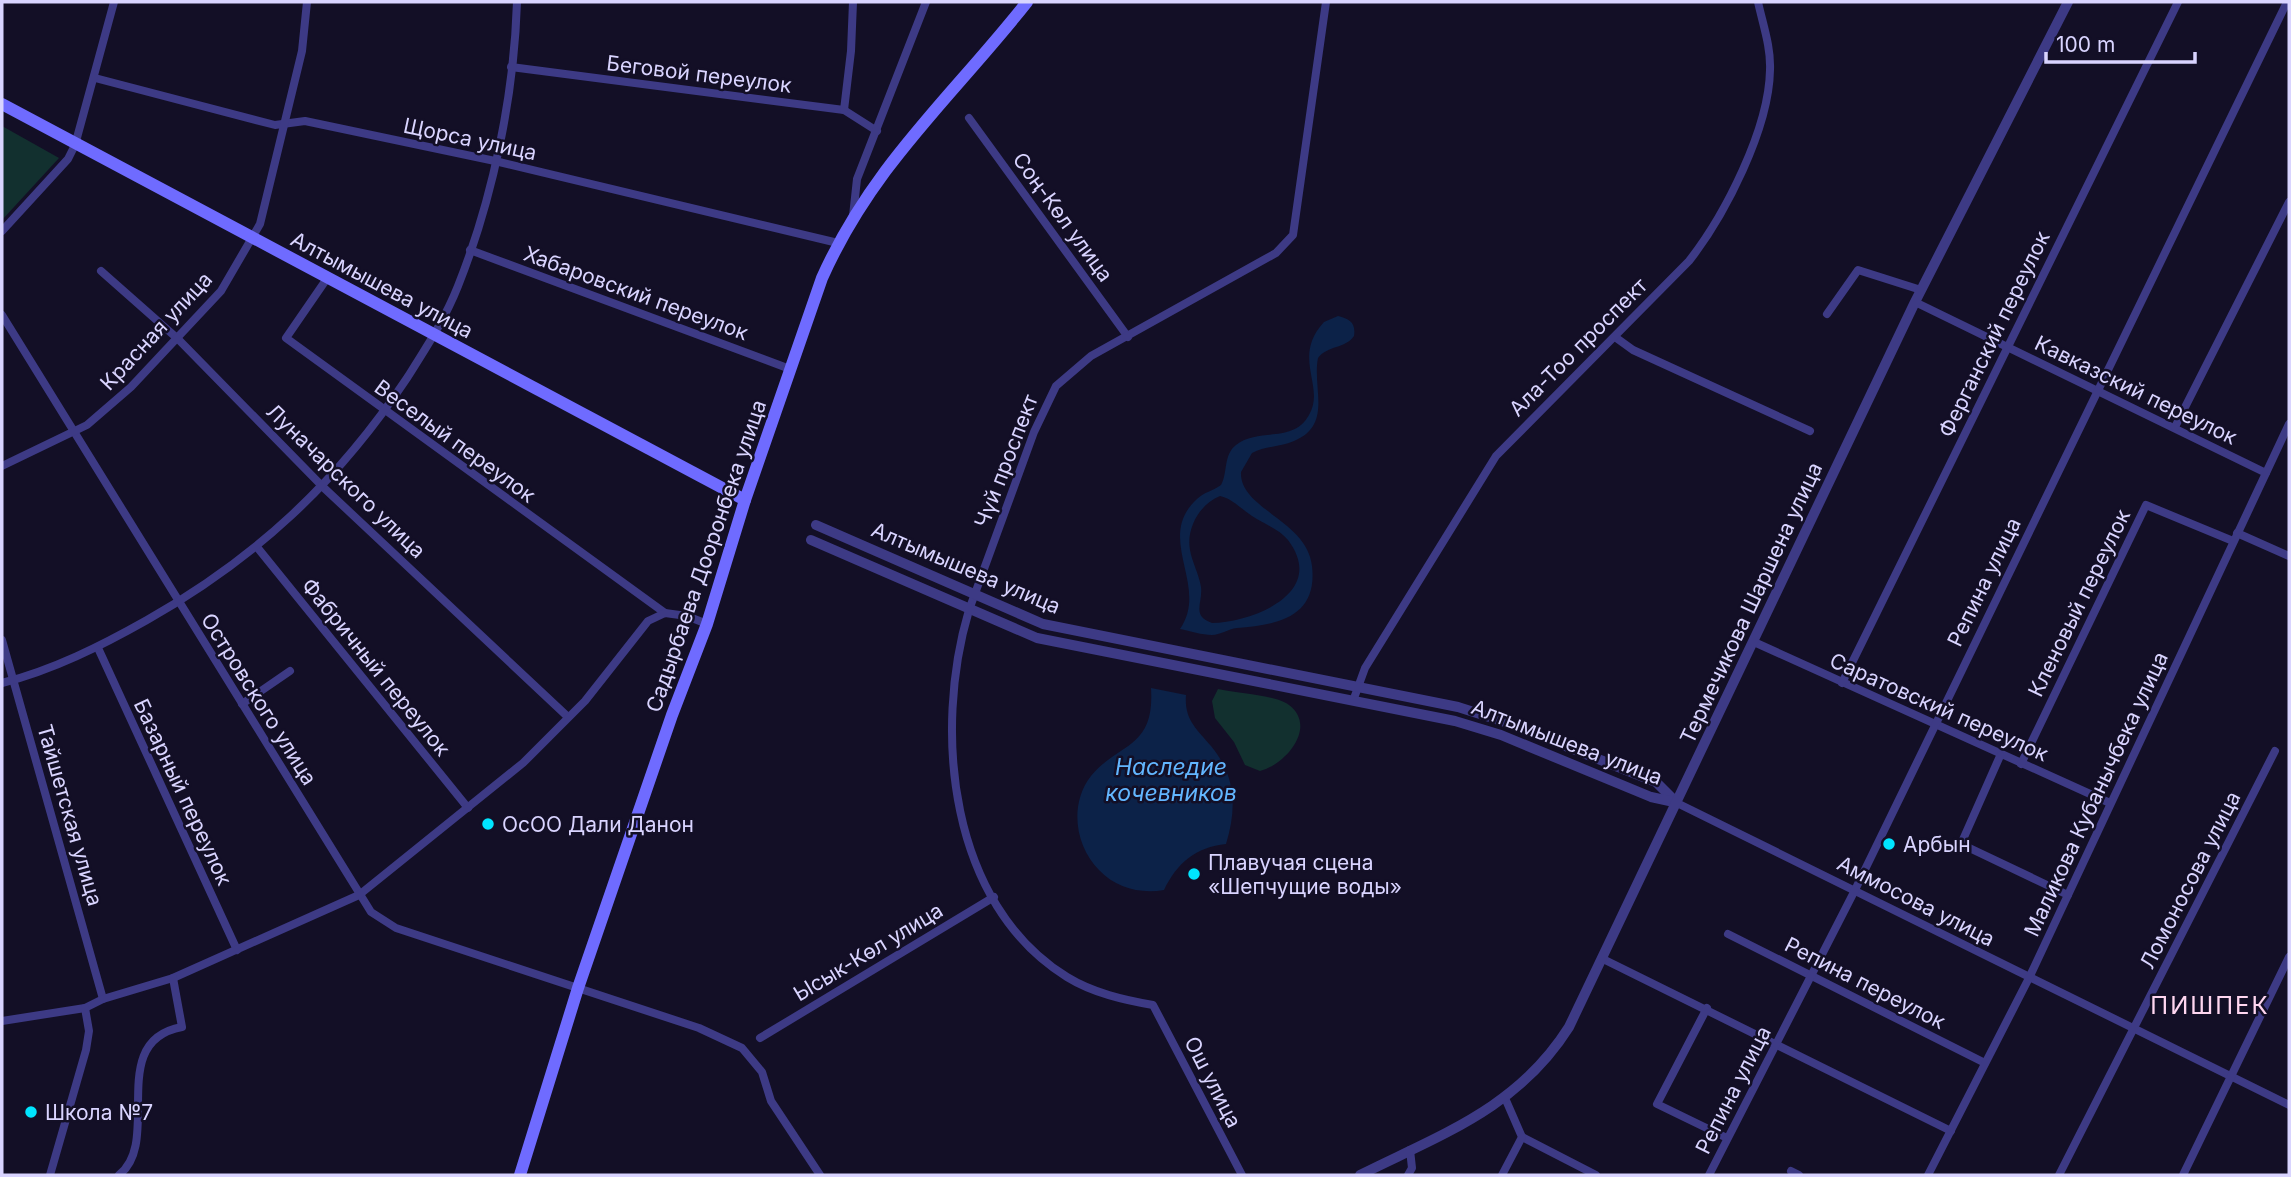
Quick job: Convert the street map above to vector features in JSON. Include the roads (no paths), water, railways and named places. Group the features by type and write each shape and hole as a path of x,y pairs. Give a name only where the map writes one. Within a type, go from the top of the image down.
{"main road":[{"name":"Садырбаева Дооронбека улица","path":"520,1175 578,988 672,715 707,624 745,500 790,369 838,243 876,181 914,132 1027,2"},
{"name":"Алтымышева улица","path":"2,104 745,500"}],"street":[{"path":"2,231 68,159 75,145 114,2"},
{"name":"Красная улица","path":"2,466 73,433 131,387 220,291 260,224 302,51 307,2"},
{"path":"2,684 98,648 208,584 257,547 323,486 384,412 435,334 458,286 470,250 495,162 511,67 517,2"},
{"path":"844,110 853,2"},
{"path":"853,216 857,179 926,2"},
{"name":"Чүй проспект","path":"1153,1005 1110,996 1067,977 1028,945 994,897 969,839 953,757 954,676 969,610 1048,398 1056,386 1078,364 1276,253 1293,235 1326,2"},
{"name":"Ала-Тоо проспект","path":"1353,701 1357,685 1483,473 1516,435 1615,337 1702,244 1758,132 1769,91 1770,68 1758,2"},
{"name":"Термечикова Шаршена улица","path":"1360,1175 1505,1098 1540,1068 1555,1049 1603,959 1915,302 2068,2"},
{"name":"Ферганский переулок","path":"1842,683 2178,2"},
{"name":"Репина улица","path":"1709,1175 1854,890 2097,390 2257,70 2287,2"},
{"name":"Беговой переулок","path":"511,67 844,110 877,131"},
{"name":"Щорса улица","path":"95,78 275,125 305,121 495,162 838,243"},
{"name":"Соң-Көл улица","path":"969,118 1128,337"},
{"path":"2175,427 2289,202"},
{"name":"Хабаровский переулок","path":"470,250 790,369"},
{"path":"1826,314 1858,270 1921,290"},
{"name":"Луначарского улица","path":"101,271 178,339 323,486 568,717"},
{"name":"Веселый переулок","path":"328,277 286,338 384,412 665,613"},
{"name":"Кавказский переулок","path":"1915,302 2266,472"},
{"name":"Островского улица","path":"2,315 370,912 396,928 699,1028 742,1048 762,1072 771,1101 820,1175"},
{"path":"1615,337 1633,350 1810,431"},
{"name":"Маликова Кубанычбека улица","path":"1928,1175 2029,978 2289,424"},
{"name":"Кленовый переулок","path":"2021,764 2146,505 2235,537"},
{"name":"Алтымышева улица","path":"816,524 1024,618 1060,628 1458,707 1505,722 1656,782 1677,803"},
{"path":"2235,537 2289,556"},
{"name":"Алтымышева улица","path":"811,540 1037,638 1455,721 1490,732 1651,797 1677,803"},
{"name":"Фабричный переулок","path":"257,547 468,808"},
{"path":"2,1021 85,1008 103,999 173,978 359,895 523,763 568,717 648,621 665,613 687,616 707,624"},
{"name":"Тайшетская улица","path":"2,640 103,999"},
{"name":"Саратовский переулок","path":"1754,642 2000,756 2110,803"},
{"name":"Базарный переулок","path":"98,648 237,950"},
{"path":"242,704 290,671"},
{"name":"Ломоносова улица","path":"2059,1175 2275,751"},
{"path":"2000,756 1961,844 2068,895"},
{"name":"Аммосова улица","path":"1677,803 2289,1105"},
{"name":"Ысык-Көл улица","path":"760,1038 994,897"},
{"name":"Репина переулок","path":"1728,934 1986,1063"},
{"path":"2183,1175 2289,957"},
{"path":"1603,959 1951,1131"},
{"path":"119,1175 135,1158 138,1081 142,1063 160,1034 182,1027 173,978"},
{"name":"Ош улица","path":"1153,1005 1242,1175"},
{"path":"50,1175 86,1049 89,1031 85,1008"},
{"path":"1707,1009 1657,1104 1727,1138"},
{"path":"1505,1098 1522,1137 1596,1175"},
{"path":"1502,1175 1522,1137"},
{"path":"1408,1175 1412,1168 1410,1150"}],"water":[{"path":"1338,316 1346,319 1353,325 1354,336 1318,358 1318,405 1313,426 1294,441 1252,453 1241,472 1243,485 1251,496 1299,537 1307,550 1312,566 1312,583 1308,597 1301,608 1279,621 1212,635 1180,629 1188,613 1189,596 1180,530 1185,514 1197,499 1221,485 1227,459 1236,445 1254,437 1294,429 1309,415 1314,393 1310,348 1324,322","holes":["1220,496 1288,540 1298,559 1299,575 1292,589 1280,601 1265,610 1247,617 1212,623 1200,613 1201,587 1189,542 1192,525 1201,511 1213,500"]},
{"name":"Наследие кочевников","path":"1151,688 1186,695 1189,718 1225,769 1230,781 1233,805 1226,844 1205,849 1189,858 1181,864 1164,890 1146,891 1121,885 1099,870 1080,837 1078,812 1084,787 1091,776 1141,734 1151,708"}],"place":[{"name":"ОсОО Дали Данон","path":"488,824"},
{"name":"Арбын","path":"1889,844"},
{"name":"Плавучая сцена «Шепчущие воды»","path":"1194,874"},
{"name":"Школа №7","path":"31,1112"}],"district":[{"name":"ПИШПЕК","path":"2210,1005"}]}
